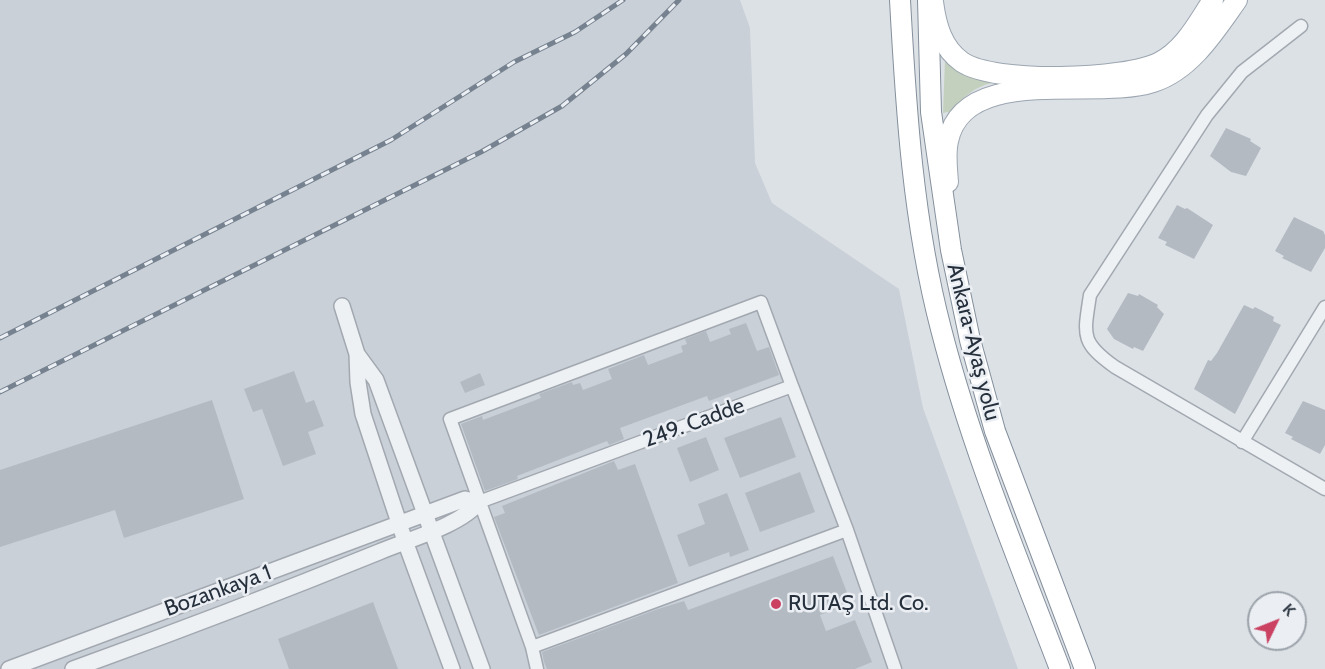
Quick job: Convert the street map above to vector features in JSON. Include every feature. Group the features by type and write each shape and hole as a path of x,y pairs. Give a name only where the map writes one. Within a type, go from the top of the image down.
{"main road":[{"name":"Ankara-Ayaş yolu","path":"900,0 905,94 917,207 941,328 983,469 1059,669"},
{"name":"Ankara-Ayaş yolu","path":"928,0 931,112 951,250 970,340 995,431 1085,669"},
{"path":"933,0 941,36 947,48 973,69 1009,84 1101,89 1155,82 1184,65 1237,0"},
{"path":"951,250 948,141 961,114 970,104 995,94 1009,84 1112,73 1159,63 1184,43 1213,0"}],"street":[{"path":"1301,26 1242,72 1207,115 1150,207 1090,295 1084,330 1093,351 1100,357 1325,489"},
{"path":"537,669 532,647 450,419 761,302 847,530 895,669"},
{"path":"342,306 357,354 363,414 399,524 452,669"},
{"path":"1242,442 1321,324 1325,307"},
{"path":"357,354 376,380 433,530 482,669"},
{"name":"249. Cadde","path":"479,502 792,386"},
{"name":"Bozankaya 1","path":"9,669 465,499 479,502"},
{"path":"73,669 287,589 433,530 472,512 479,502"},
{"path":"532,647 847,530"}],"shaded area":[{"path":"0,0 740,0 750,28 755,163 772,203 899,289 923,408 1018,669 0,669"}],"green space":[{"path":"945,60 999,82 979,88 961,100 952,111 943,113"}],"building":[{"path":"1226,128 1251,139 1250,141 1261,148 1246,176 1231,172 1210,156"},
{"path":"1177,205 1187,208 1213,225 1194,259 1165,245 1167,242 1158,238"},
{"path":"1294,217 1323,231 1325,235 1325,248 1311,272 1282,258 1284,256 1275,251"},
{"path":"1128,293 1138,296 1139,294 1158,305 1157,307 1164,314 1143,351 1134,347 1133,349 1114,339 1107,329"},
{"path":"1244,305 1253,309 1255,307 1274,317 1273,321 1281,325 1235,414 1194,389 1208,360 1211,361 1217,353"},
{"path":"746,323 757,351 769,347 779,375 709,401 707,396 620,428 624,439 609,445 607,441 485,491 461,424 482,416 483,420 541,398 539,394 572,382 573,385 580,383 583,390 612,379 608,369 644,355 648,365 683,352 681,346 687,344 685,339 706,331 710,342 731,334 729,329"},
{"path":"294,371 306,403 314,400 324,426 308,432 316,454 283,466 262,409 253,412 244,389"},
{"path":"480,373 485,385 465,393 460,382"},
{"path":"212,400 244,499 124,538 115,510 0,547 0,470"},
{"path":"1303,401 1325,410 1325,445 1320,454 1291,439 1293,437 1285,433"},
{"path":"781,417 796,457 740,478 724,438"},
{"path":"706,437 719,470 690,482 677,448"},
{"path":"614,461 618,470 635,464 678,583 539,635 494,517 505,513 502,506"},
{"path":"800,472 815,512 760,532 745,493"},
{"path":"727,493 749,550 730,557 729,552 689,567 677,535 705,524 698,504"},
{"path":"833,556 851,603 820,615 826,631 855,620 872,662 855,669 547,669 544,662 542,652 658,609 684,601 688,610"},
{"path":"373,602 398,669 289,669 278,639"}],"railway":[{"path":"0,338 391,140 514,62 575,32 623,0"},
{"path":"0,392 481,152 562,106 626,54 679,0"}],"place":[{"name":"RUTAŞ Ltd. Co.","path":"776,604"}]}
